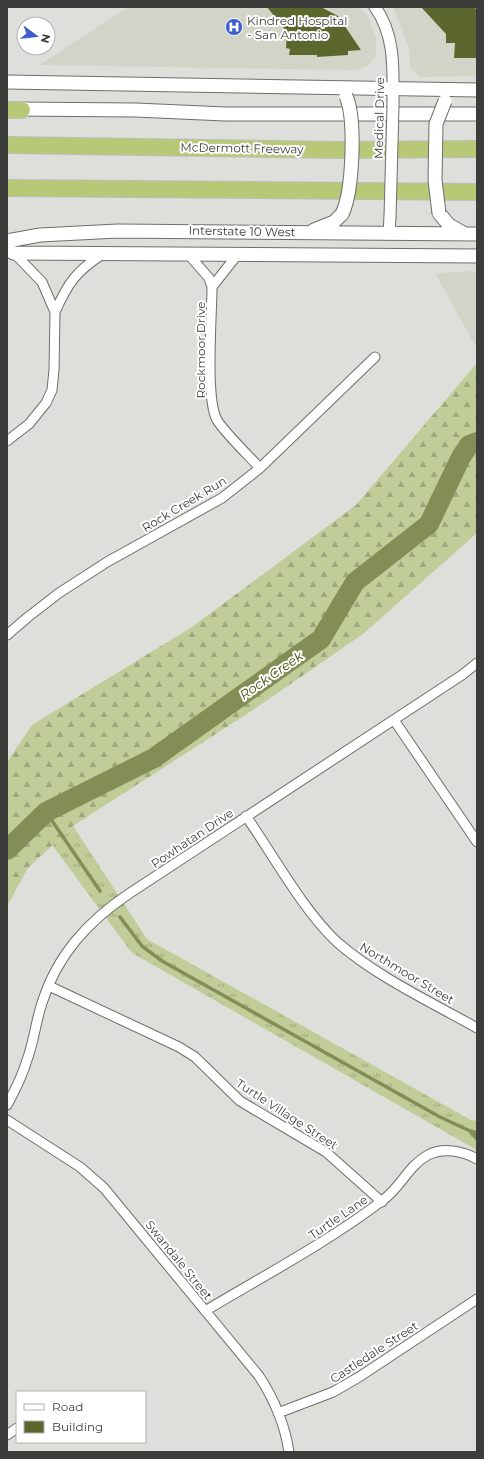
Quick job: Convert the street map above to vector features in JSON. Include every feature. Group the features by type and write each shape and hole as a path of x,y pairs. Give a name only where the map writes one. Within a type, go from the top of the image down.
{"highway":[{"name":"McDermott Freeway","path":"7,145 338,150 477,149"},
{"path":"7,188 477,192"}],"main road":[{"path":"7,82 473,90"},
{"path":"311,232 334,222 342,214 351,172 350,105 346,96 326,87"},
{"path":"472,234 449,225 439,213 435,180 436,124 445,101 455,94 473,90"},
{"path":"12,110 136,110 225,114 477,114"},
{"name":"Interstate 10 West","path":"7,241 40,235 118,231 472,234"},
{"path":"11,251 103,254 477,256"}],"street":[{"name":"Medical Drive","path":"375,7 388,34 392,52 393,106 390,234"},
{"path":"11,251 42,282 55,312"},
{"path":"7,441 29,424 46,403 52,390 55,312 72,279 84,266 103,254"},
{"name":"Rockmoor Drive","path":"188,254 209,278 212,287 211,393 214,411 218,421 260,468"},
{"name":"Rockmoor Drive","path":"212,287 237,255"},
{"name":"Rock Creek Run","path":"7,635 28,617 71,585 107,562 222,498 260,468 376,357"},
{"name":"Powhatan Drive","path":"7,1104 20,1082 48,986 69,948 96,917 246,816 462,675 477,663"},
{"path":"394,720 477,842"},
{"name":"Northmoor Street","path":"246,816 306,906 336,941 372,968 477,1028"},
{"name":"Turtle Village Street","path":"48,986 190,1053 240,1101 326,1152 382,1202"},
{"name":"Swandale Street","path":"7,1120 80,1168 104,1188 259,1376 269,1392 278,1413 287,1440 289,1452"},
{"name":"Turtle Lane","path":"205,1311 325,1240 382,1202 401,1183 418,1161 429,1154 455,1151 465,1153 477,1159"},
{"name":"Castledale Street","path":"278,1413 333,1392 360,1377 477,1299"},
{"path":"7,1435 16,1429"}],"shaded area":[{"name":"Kindred Hospital - San Antonio","path":"128,7 360,7 368,16 376,39 376,56 369,65 357,70 39,65 53,56 56,56 56,54"},
{"path":"393,7 477,7 477,76 420,77 410,68 409,48"},
{"path":"477,271 477,349 435,273"}],"green space":[{"path":"477,363 477,533 363,634 253,710 73,826 28,868 7,906 7,762 32,725 192,627 356,505"},
{"path":"73,826 147,939 471,1120 477,1121 477,1152 475,1149 132,953 52,845"}],"building":[{"path":"267,7 321,7 338,16 361,50 348,51 348,55 317,57 317,55 289,55 290,49 286,48 287,32"},
{"path":"421,7 474,7 477,10 477,58 454,58 455,43 446,43 446,34"}],"waterway":[{"name":"Rock Creek","path":"7,850 46,812 154,758 321,639 355,582 429,524 461,457 469,445 477,442"},
{"path":"46,812 100,891"},
{"path":"120,917 142,946 162,961 440,1117 477,1133"},
{"path":"470,1131 477,1139"}],"place":[{"name":"Kindred Hospital - San Antonio","path":"234,27"}]}
